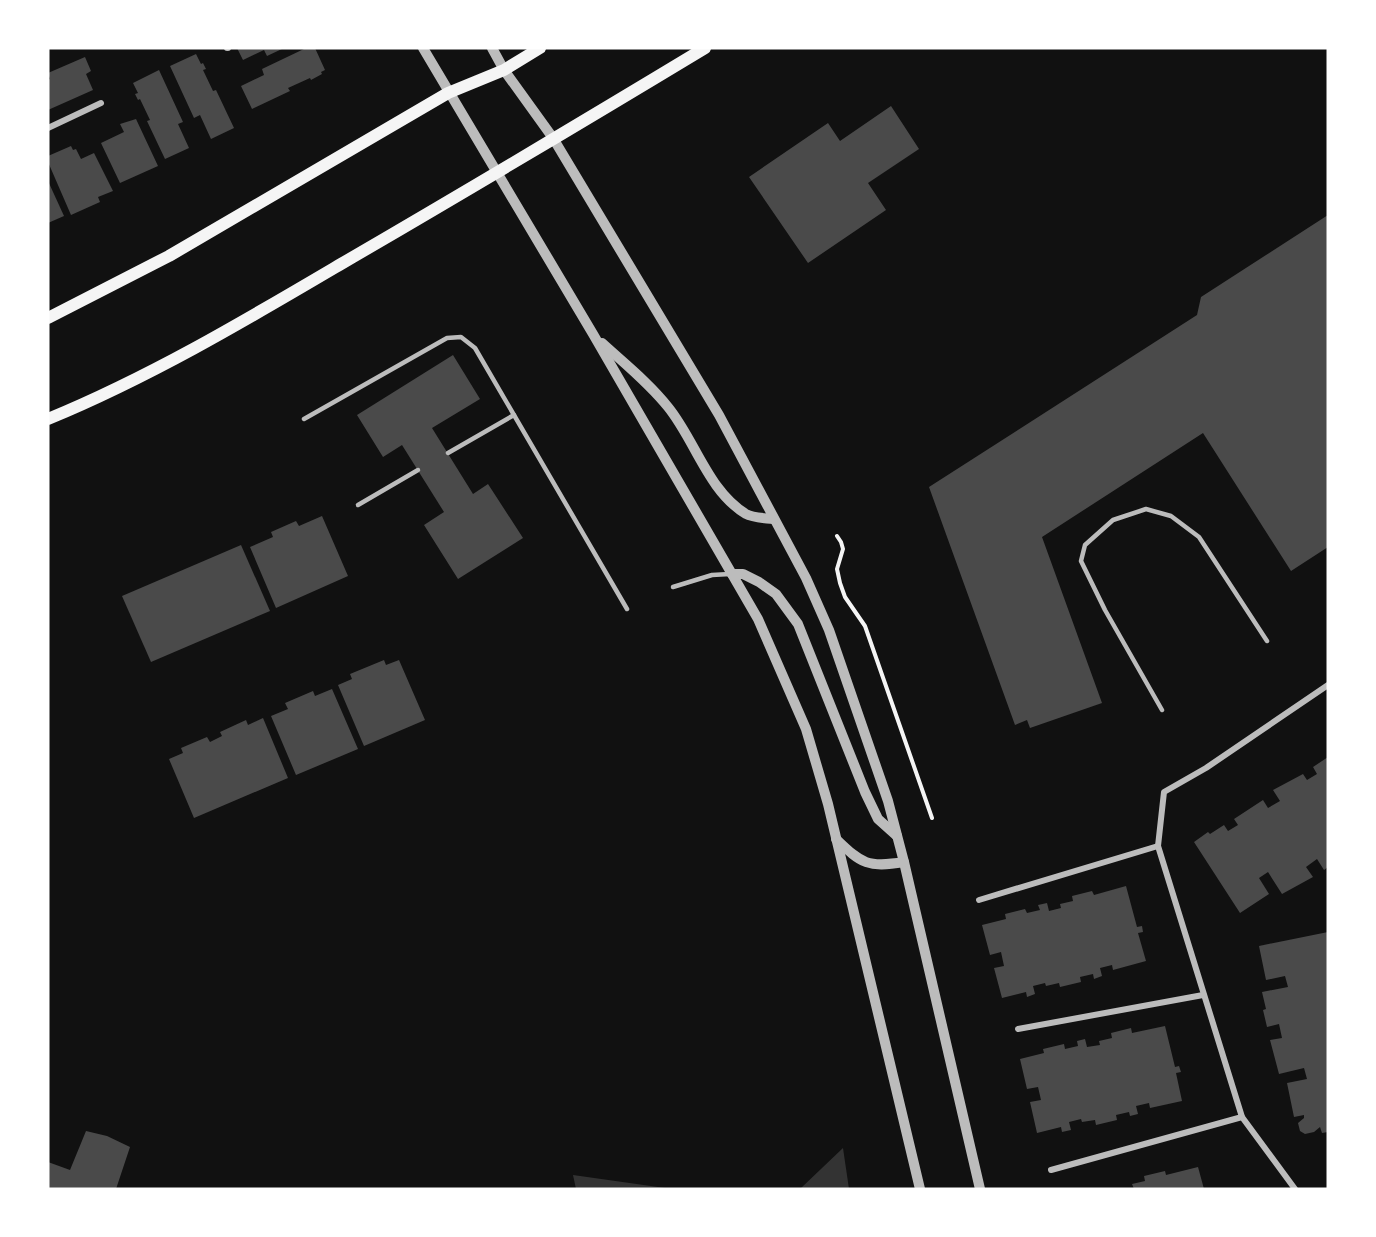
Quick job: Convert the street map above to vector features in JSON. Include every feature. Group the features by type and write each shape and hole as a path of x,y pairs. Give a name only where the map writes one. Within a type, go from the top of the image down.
{"main road":[{"path":"48,318 169,256 448,93 504,70 540,48"},
{"path":"48,419 154,370 240,324 498,173 705,48"}],"street":[{"path":"423,48 593,334 758,619 806,729 828,804 920,1189"},
{"path":"492,48 504,70 553,138 719,415 806,578 829,630 888,801 980,1189"},
{"path":"48,128 101,103"},
{"path":"593,334 654,390 668,406 708,471 733,503 748,515 773,519"},
{"path":"732,574 743,574 776,594 798,624 865,792 878,819 897,836"},
{"path":"1295,1189 1242,1117 1158,846 1164,792 1206,768 1328,685"},
{"path":"836,839 855,857 878,866 904,862"},
{"path":"979,900 1158,846"},
{"path":"1018,1029 1203,995"},
{"path":"1051,1170 1242,1117"}],"lane":[{"path":"304,419 447,338 460,337 475,348 627,609"},
{"path":"448,453 514,415"},
{"path":"358,505 418,470"},
{"path":"1162,710 1105,610 1082,561 1086,545 1113,520 1146,509 1171,516 1199,537 1267,641"},
{"path":"673,587 712,575 732,574"}],"path":[{"path":"837,536 842,542 843,549 837,569 840,583 845,597 866,626 932,818"}],"shaded area":[{"path":"843,1148 849,1189 800,1189"},
{"path":"573,1175 672,1189 576,1189"}],"building":[{"path":"237,48 284,48 267,56 264,50 243,60"},
{"path":"306,48 315,48 325,70 321,72 322,74 288,88 290,91 252,109 241,86 264,75 262,69"},
{"path":"196,54 201,64 203,63 206,69 203,70 213,91 216,90 234,128 211,139 200,115 194,118 170,66"},
{"path":"85,57 91,71 86,74 93,90 48,110 48,80 50,79 48,73"},
{"path":"159,70 183,122 178,124 189,148 165,159 147,121 150,120 140,99 138,100 135,94 138,93 133,83"},
{"path":"891,106 919,149 868,183 886,210 808,263 749,177 828,123 840,141"},
{"path":"136,119 158,166 120,183 101,143 124,132 120,124"},
{"path":"71,146 73,150 76,149 81,159 94,153 113,191 98,197 100,202 71,215 48,162 48,156"},
{"path":"48,181 64,216 48,223"},
{"path":"1328,215 1328,547 1291,571 1203,433 1042,537 1102,703 1030,728 1027,720 1015,725 929,487 1197,315 1201,297"},
{"path":"453,355 480,399 432,428 473,494 488,484 523,538 458,579 424,525 444,512 402,445 383,457 357,415"},
{"path":"322,516 348,576 276,608 250,547 273,537 271,532 296,521 299,526"},
{"path":"241,545 270,611 151,662 122,596"},
{"path":"384,660 386,665 399,660 425,720 364,746 338,685 352,679 350,674"},
{"path":"332,689 358,749 296,775 271,716 288,709 285,703 313,691 315,696"},
{"path":"263,718 288,778 194,818 169,759 183,753 181,748 207,737 210,742 222,736 220,732 246,720 248,725"},
{"path":"1328,757 1328,867 1324,870 1317,859 1306,867 1313,877 1282,894 1268,872 1259,878 1269,894 1240,913 1194,842 1224,825 1228,831 1238,825 1234,819 1263,800 1268,808 1280,801 1273,790 1303,774 1307,780 1317,774 1313,767"},
{"path":"1126,886 1137,927 1142,926 1143,932 1138,933 1146,961 1113,970 1112,965 1100,968 1102,976 1094,979 1093,974 1080,977 1081,982 1060,987 1059,983 1033,986 1035,994 1027,997 1026,992 1002,998 994,968 1004,966 1001,952 990,955 982,925 1006,919 1005,914 1025,909 1027,913 1040,910 1038,905 1047,903 1049,911 1061,908 1060,904 1073,901 1072,896 1092,891 1094,895"},
{"path":"1328,932 1328,1132 1322,1133 1320,1127 1314,1132 1305,1134 1300,1131 1298,1123 1304,1115 1294,1117 1287,1083 1307,1079 1304,1068 1279,1074 1270,1040 1282,1038 1279,1024 1267,1027 1263,1010 1266,1009 1262,992 1288,987 1285,976 1266,980 1259,946"},
{"path":"1165,1026 1175,1067 1179,1066 1181,1072 1176,1073 1182,1101 1150,1108 1149,1103 1136,1106 1138,1114 1130,1116 1129,1112 1116,1115 1117,1120 1096,1125 1095,1120 1082,1122 1081,1119 1069,1122 1071,1130 1062,1132 1061,1127 1037,1133 1030,1102 1041,1100 1038,1087 1027,1089 1020,1059 1044,1053 1043,1049 1064,1044 1065,1049 1078,1046 1077,1041 1085,1039 1087,1047 1100,1045 1099,1041 1112,1038 1111,1033 1131,1028 1132,1033"},
{"path":"86,1131 107,1136 130,1147 116,1189 48,1189 48,1162 70,1170"},
{"path":"1198,1167 1204,1189 1134,1189 1132,1184 1145,1181 1144,1176 1165,1171 1166,1175"}]}
